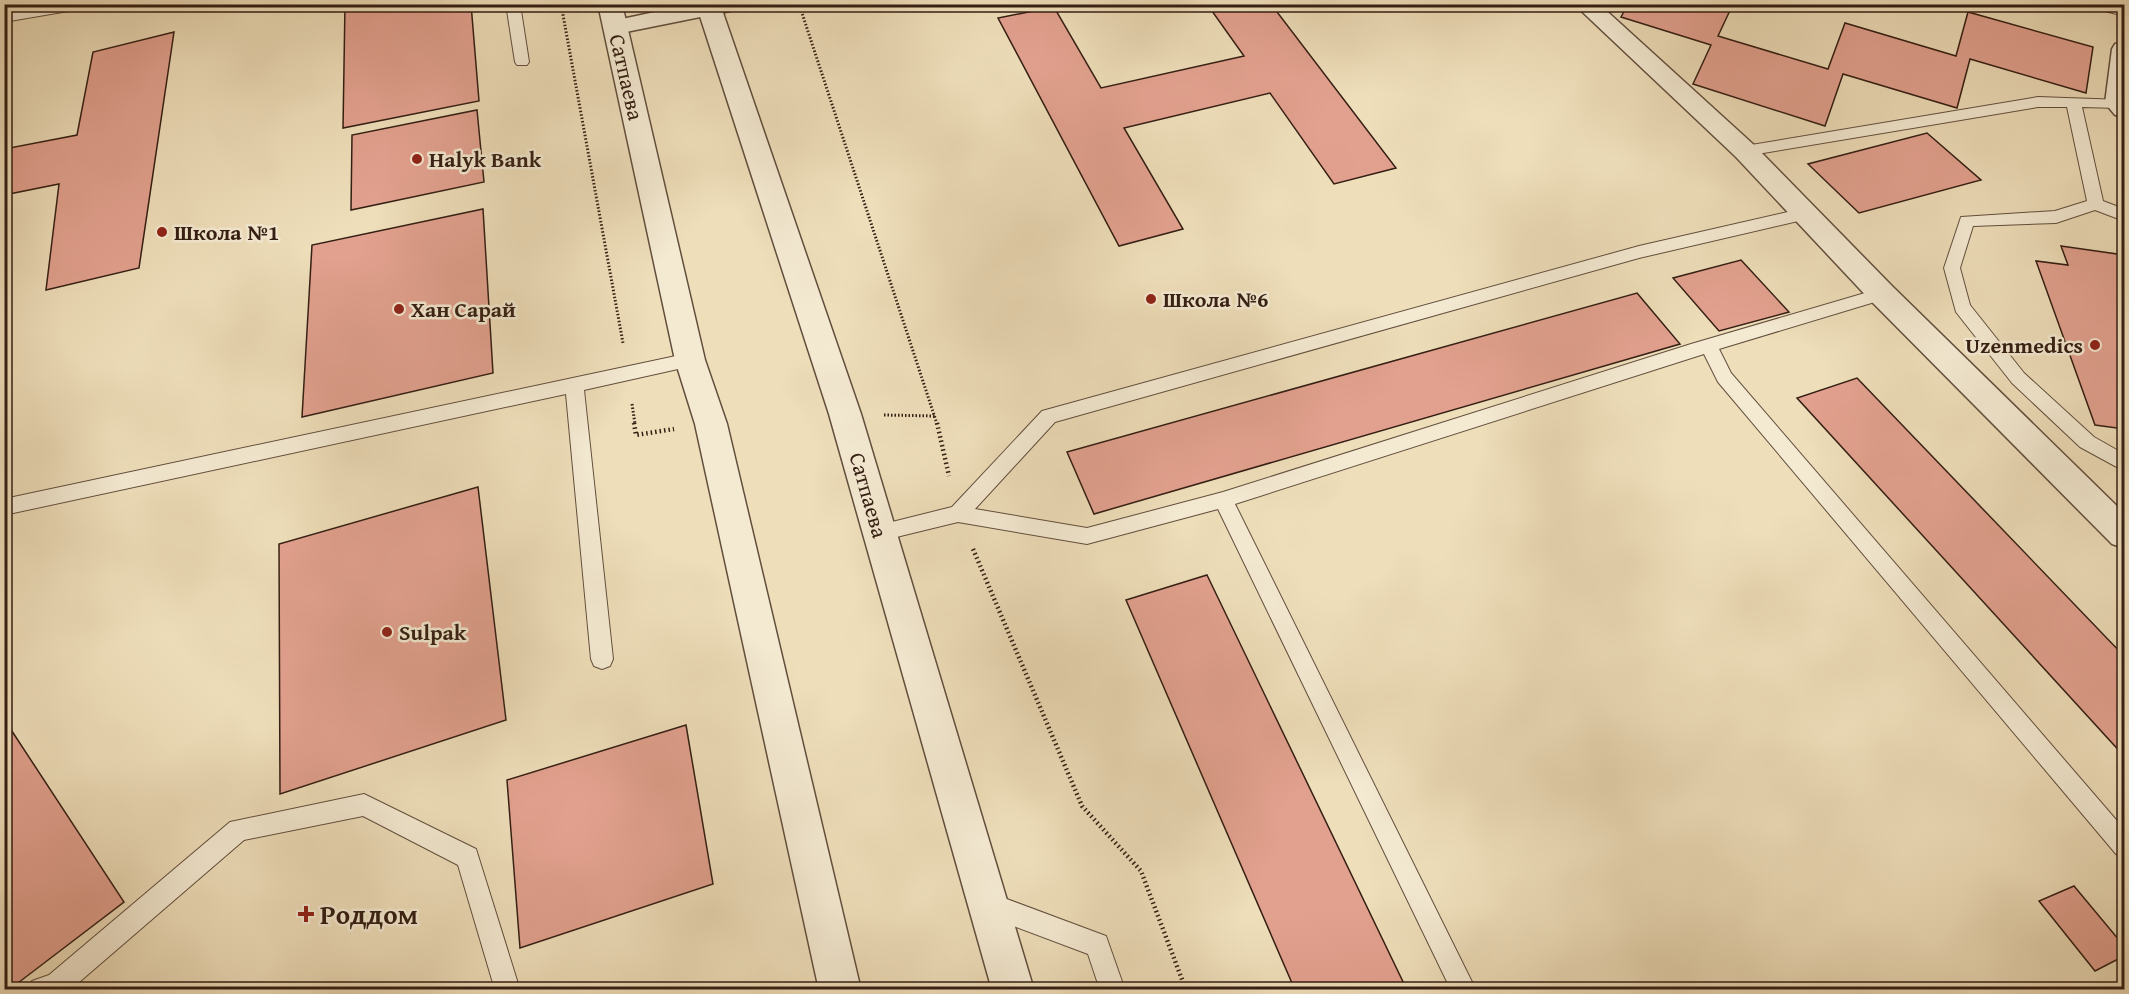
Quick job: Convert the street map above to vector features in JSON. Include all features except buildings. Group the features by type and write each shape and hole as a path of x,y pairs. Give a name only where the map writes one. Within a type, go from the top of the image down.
{"street":[{"path":"1586,4 1745,151 1882,294 2124,534"},
{"path":"613,16 716,6"},
{"name":"Сатпаева","path":"716,6 845,414 1013,990"},
{"name":"Сатпаева","path":"613,16 690,360 711,424 840,990"},
{"path":"2121,106 2124,49"}],"lane":[{"path":"4,18 86,4"},
{"path":"513,4 522,62"},
{"path":"1875,4 1883,7 1884,4"},
{"path":"2095,4 2124,12"},
{"path":"1745,151 2038,102 2121,106"},
{"path":"2074,103 2096,204"},
{"path":"2124,215 2096,204 2056,217 1967,221 1952,268 1962,307 2018,378 2087,442 2124,463"},
{"path":"958,514 1049,416 1639,252 1805,214"},
{"path":"880,533 958,514 1087,536 1223,500 1709,346 1882,294"},
{"path":"1709,346 1724,377 2124,846"},
{"path":"4,507 690,360"},
{"path":"574,385 602,659"},
{"path":"1223,500 1464,990"},
{"path":"41,990 56,985 238,830 364,805 468,857 508,990"},
{"path":"988,904 1097,945 1113,990"}],"path":[{"path":"561,4 628,373 636,435 711,424"},
{"path":"845,414 935,416"}],"place":[{"name":"Halyk Bank","path":"417,159"},
{"name":"Школа №1","path":"162,232"},
{"name":"Школа №6","path":"1151,299"},
{"name":"Хан Сарай","path":"399,309"},
{"name":"Uzenmedics","path":"2095,345"},
{"name":"Sulpak","path":"387,632"},
{"name":"Роддом","path":"306,914"}]}
